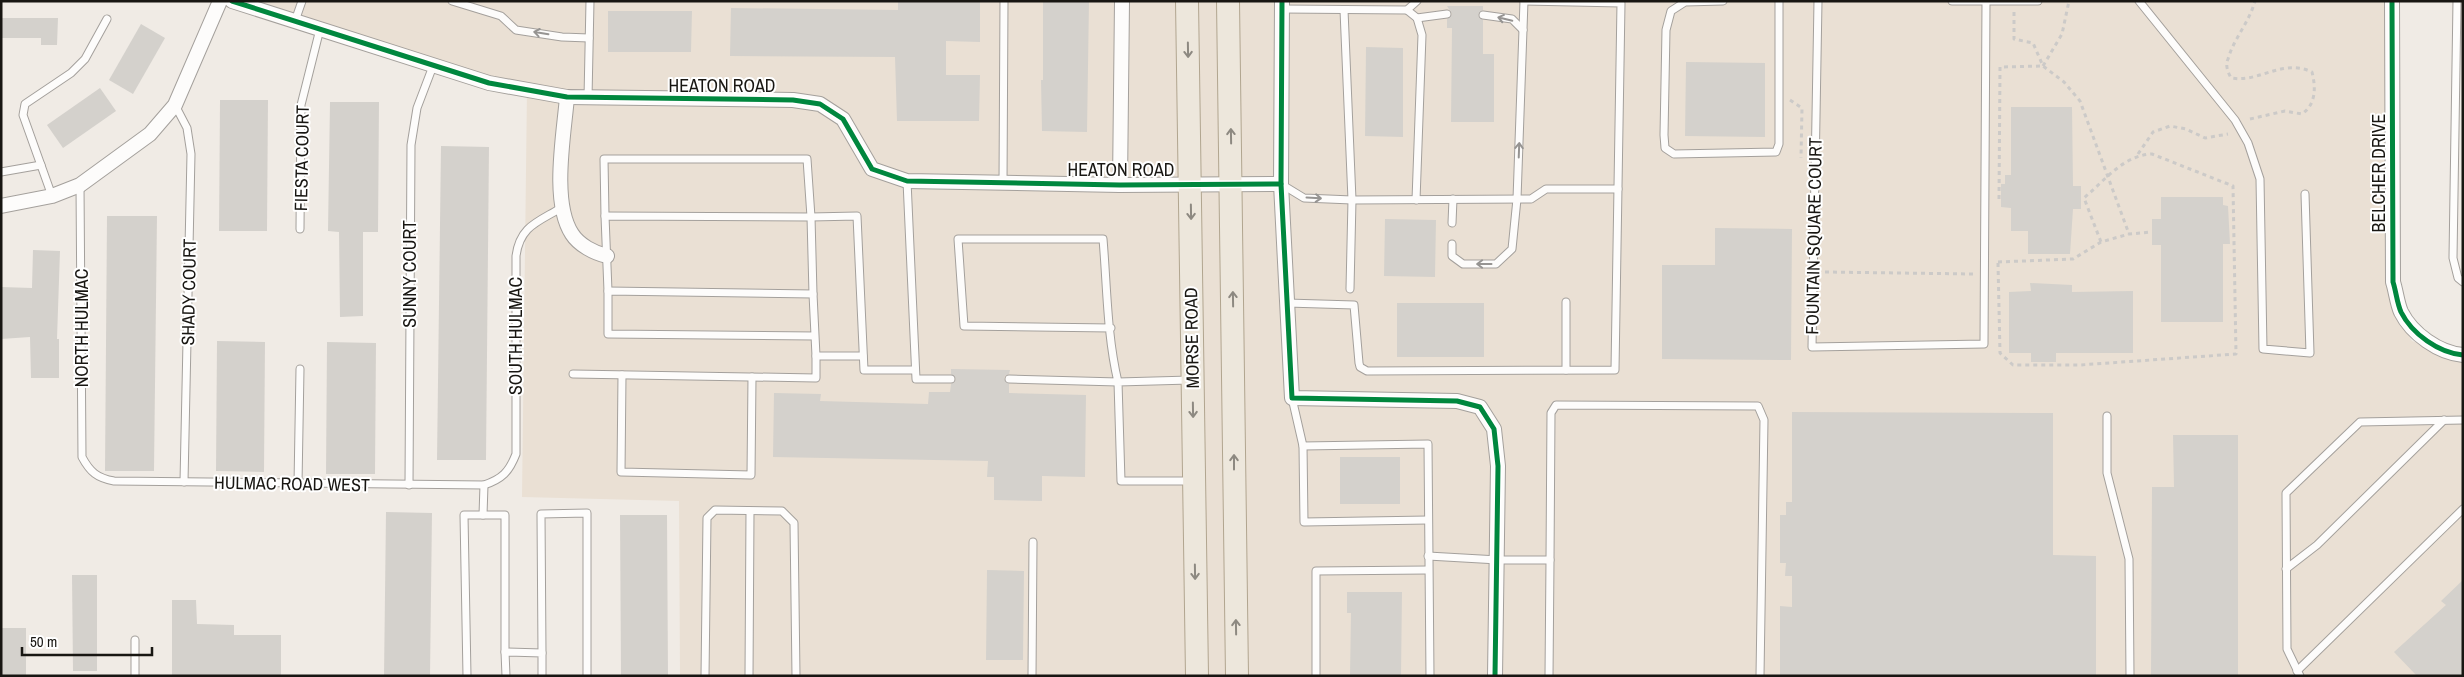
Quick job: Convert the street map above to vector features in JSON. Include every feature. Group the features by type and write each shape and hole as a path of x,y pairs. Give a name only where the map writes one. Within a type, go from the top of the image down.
{"main road":[{"name":"MORSE ROAD","path":"1187,1 1197,676"},
{"path":"1228,1 1232,185 1237,676"}],"street":[{"path":"1,206 52,196 80,184 150,134 175,105 220,1"},
{"name":"HEATON ROAD","path":"232,1 488,83 567,97 793,100 820,104 843,119 872,170 907,181 1120,185 1191,183 1232,185 1281,184"},
{"path":"1120,185 1122,1"},
{"name":"BELCHER DRIVE","path":"2392,1 2393,282 2402,313 2421,338 2454,354 2463,355"},
{"path":"1282,5 1281,184 1292,398 1457,401 1480,406 1494,429 1498,466 1495,676"},
{"path":"567,97 562,165 562,208 572,234 593,252 607,256"}],"lane":[{"path":"295,21 302,1"},
{"path":"452,1 501,16 516,30 562,37 589,38"},
{"path":"588,98 590,1"},
{"path":"1003,183 1004,1"},
{"path":"1407,10 1417,1"},
{"path":"1286,303 1354,305 1359,363 1360,367 1367,371 1614,370 1622,4 1524,1 1517,199 1512,249 1496,264 1463,264 1452,256 1452,244"},
{"path":"1671,1 1671,11 1666,30 1665,148 1674,154 1776,152 1779,144 1779,1"},
{"path":"1671,11 1685,2 1723,1"},
{"name":"FOUNTAIN SQUARE COURT","path":"1818,1 1812,347 1984,344 1986,1"},
{"path":"1952,1 2038,1"},
{"path":"2139,1 2236,120 2254,158 2260,180 2263,350 2310,353 2306,194"},
{"path":"2457,1 2453,258 2458,278 2463,282"},
{"path":"1282,5 1344,10 1407,10 1417,18 1422,35 1416,200"},
{"path":"1344,10 1352,200 1350,289"},
{"path":"1417,18 1447,14"},
{"path":"1483,15 1512,19 1523,30"},
{"path":"52,196 23,115 25,104 70,73 85,59 107,19"},
{"name":"FIESTA COURT","path":"300,229 301,105 320,29"},
{"name":"SUNNY COURT","path":"409,485 411,145 416,108 433,66"},
{"name":"SHADY COURT","path":"175,105 187,128 191,154 184,482"},
{"path":"572,374 816,378 816,356 811,217 807,159 604,159 608,334 815,336"},
{"path":"1,172 41,165"},
{"path":"907,181 916,379 951,379"},
{"name":"NORTH HULMAC","path":"80,184 82,457 89,470"},
{"path":"1281,184 1304,198 1352,200 1530,199 1546,189 1618,189"},
{"path":"1452,200 1452,223"},
{"name":"SOUTH HULMAC","path":"499,480 510,469 516,454 516,256 518,241 526,229 562,208"},
{"path":"605,216 857,216 864,370 915,370"},
{"path":"1111,328 964,326 958,239 1103,239 1111,328 1113,360 1118,382 1120,481 1194,481"},
{"path":"608,291 813,294"},
{"path":"1566,302 1566,370"},
{"path":"816,356 863,356"},
{"path":"298,484 300,369"},
{"path":"622,375 621,472 752,475 752,377"},
{"path":"1009,379 1118,382 1193,380"},
{"path":"1292,398 1303,446 1304,522 1428,520"},
{"path":"1549,676 1551,413 1556,405 1758,406 1764,420 1760,676"},
{"path":"2107,416 2107,474 2129,559 2130,676"},
{"path":"2286,570 2318,545 2444,420"},
{"path":"2463,420 2360,422 2286,493 2287,649 2299,674 2463,509"},
{"path":"1303,446 1428,444 1430,676"},
{"name":"HULMAC ROAD WEST","path":"89,470 100,478 114,481 484,486 499,480"},
{"path":"483,515 484,486"},
{"path":"705,676 707,518 715,510 782,511 794,523 796,676"},
{"path":"749,676 750,510"},
{"path":"542,676 541,514 587,513 587,676"},
{"path":"467,676 464,516 483,515 505,515 506,676"},
{"path":"1032,676 1033,542"},
{"path":"1428,556 1498,560 1550,560"},
{"path":"1316,676 1316,571 1428,570"},
{"path":"135,640 135,676"},
{"path":"505,652 542,653"}],"path":[{"path":"2043,66 2062,34 2069,1"},
{"path":"2250,119 2285,111 2302,114 2310,109 2314,97 2315,83 2312,72 2301,67 2285,68 2240,79 2231,78 2227,70 2227,60 2251,18 2255,1"},
{"path":"2014,2 2014,39 2033,43 2043,66 2064,82 2080,101 2129,234"},
{"path":"1999,204 2000,67 2043,66"},
{"path":"1790,101 1802,108 1801,162"},
{"path":"2101,242 2084,198 2126,161 2138,154 2153,132 2170,126 2186,129 2205,138 2228,134"},
{"path":"1998,252 2000,353 2013,365 2080,365 2236,354 2234,186 2152,154 2138,154"},
{"path":"1998,262 2073,259 2101,242 2129,234 2152,232"},
{"path":"1825,272 1974,274"}],"shaded area":[{"path":"222,1 2388,1 2393,306 2412,341 2447,352 2463,353 2463,676 680,676 679,501 522,497 527,89"}],"building":[{"path":"898,1 980,1 980,42 946,41 946,75 980,75 979,121 897,121 895,57 730,56 731,8 898,10"},
{"path":"1043,1 1089,1 1087,132 1042,131"},
{"path":"1447,6 1483,6 1483,10 1478,15 1483,20 1483,54 1494,54 1494,122 1451,122 1452,28 1447,28 1447,19 1452,14"},
{"path":"608,11 692,11 691,52 608,52"},
{"path":"1,18 58,18 57,45 41,45 41,38 1,38"},
{"path":"141,24 165,38 133,94 109,80"},
{"path":"1366,47 1403,48 1403,137 1365,136"},
{"path":"1686,62 1765,63 1765,137 1685,136"},
{"path":"100,88 116,111 63,148 47,125"},
{"path":"220,100 268,100 267,231 219,231"},
{"path":"330,102 379,102 378,232 363,232 363,316 340,317 339,232 328,231"},
{"path":"2011,107 2072,107 2073,186 2081,186 2081,209 2073,209 2070,254 2028,254 2028,231 2011,231 2011,208 2001,207 2001,184 2005,184 2005,175 2011,175"},
{"path":"441,146 489,147 486,460 437,460"},
{"path":"2161,197 2223,197 2223,205 2228,206 2230,244 2223,244 2223,322 2161,322 2161,245 2152,245 2152,219 2161,219"},
{"path":"107,216 157,216 154,471 105,471"},
{"path":"1385,219 1436,220 1435,277 1384,276"},
{"path":"1715,228 1792,229 1791,360 1662,359 1662,265 1715,265"},
{"path":"33,250 60,251 57,339 59,339 59,378 31,378 30,337 1,339 1,287 32,288"},
{"path":"2030,283 2072,285 2072,292 2133,291 2133,353 2056,353 2056,362 2031,362 2031,353 2009,353 2009,292 2031,291"},
{"path":"1397,303 1484,303 1484,357 1397,357"},
{"path":"217,341 265,342 264,472 216,471"},
{"path":"327,342 376,343 375,474 326,474"},
{"path":"951,369 1010,370 1004,379 1009,384 1009,393 1086,395 1085,477 1042,476 1042,501 994,500 994,477 987,477 988,461 773,457 774,393 821,394 820,401 928,404 929,392 950,392 951,384 956,379 951,374"},
{"path":"1792,412 2053,413 2053,555 2096,556 2096,676 1780,676 1780,606 1792,607 1792,576 1785,576 1786,563 1780,563 1780,515 1786,515 1786,502 1792,502"},
{"path":"2173,435 2238,435 2238,676 2151,676 2152,487 2174,487"},
{"path":"1340,457 1400,457 1400,504 1340,504"},
{"path":"386,512 432,513 430,676 384,676"},
{"path":"620,515 667,515 668,676 621,676"},
{"path":"987,570 1024,571 1023,660 986,660"},
{"path":"72,575 97,575 97,671 73,671"},
{"path":"2463,580 2463,676 2417,676 2394,652 2446,605 2441,601"},
{"path":"1347,592 1402,592 1401,676 1350,676 1351,613 1347,613"},
{"path":"172,600 196,600 197,624 234,625 234,635 281,635 281,676 172,676"},
{"path":"1,628 26,628 26,676 1,676"}],"cycle path":[{"path":"232,1 489,83 567,97 793,100 820,104 843,119 872,169 907,181 1120,185 1281,184 1282,1"},
{"path":"2392,1 2393,282 2398,305 2412,328 2427,341 2445,351 2463,355"},
{"path":"1281,184 1292,398 1457,401 1480,407 1494,429 1498,466 1495,676"}]}
